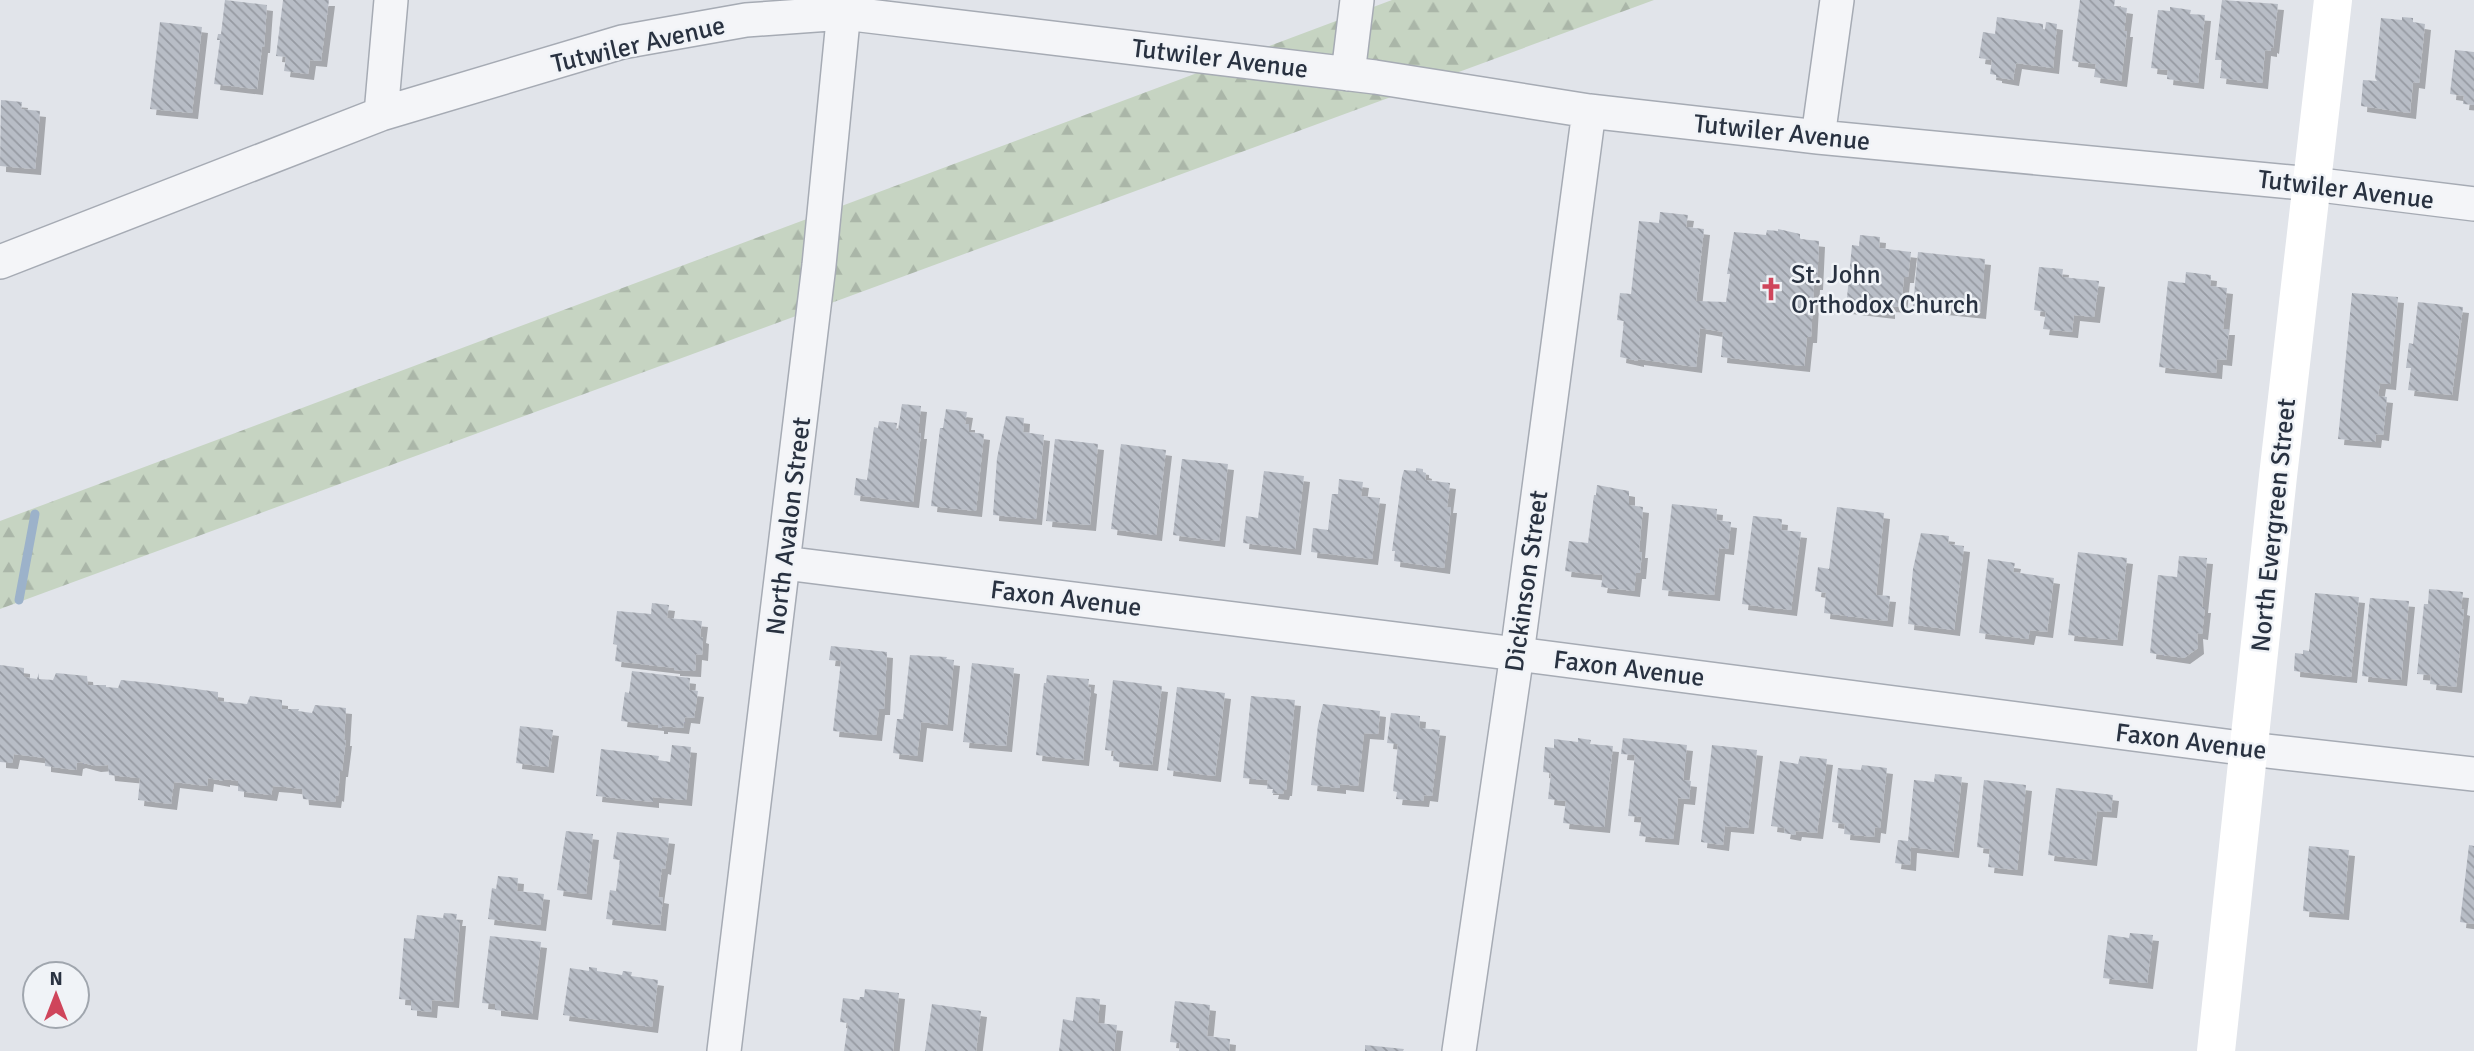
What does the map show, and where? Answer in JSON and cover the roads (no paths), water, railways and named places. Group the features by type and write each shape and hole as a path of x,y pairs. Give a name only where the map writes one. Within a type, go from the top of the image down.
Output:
{"street":[{"path":"380,114 391,0"},
{"path":"1348,74 1357,0"},
{"path":"1818,137 1837,0"},
{"name":"North Evergreen Street","path":"2216,1051 2333,0"},
{"name":"Tutwiler Avenue","path":"0,262 380,114 622,42 746,20 845,7 1348,74 1589,111 1818,137 2312,184 2474,204"},
{"name":"North Avalon Street","path":"724,1051 819,265 845,7"},
{"name":"Dickinson Street","path":"1459,1051 1517,654 1589,111"},
{"name":"Faxon Avenue","path":"784,563 2249,749 2474,774"}],"waterway":[{"path":"19,600 35,514"}],"place":[{"name":"St. John Orthodox Church","path":"1771,289"}]}
